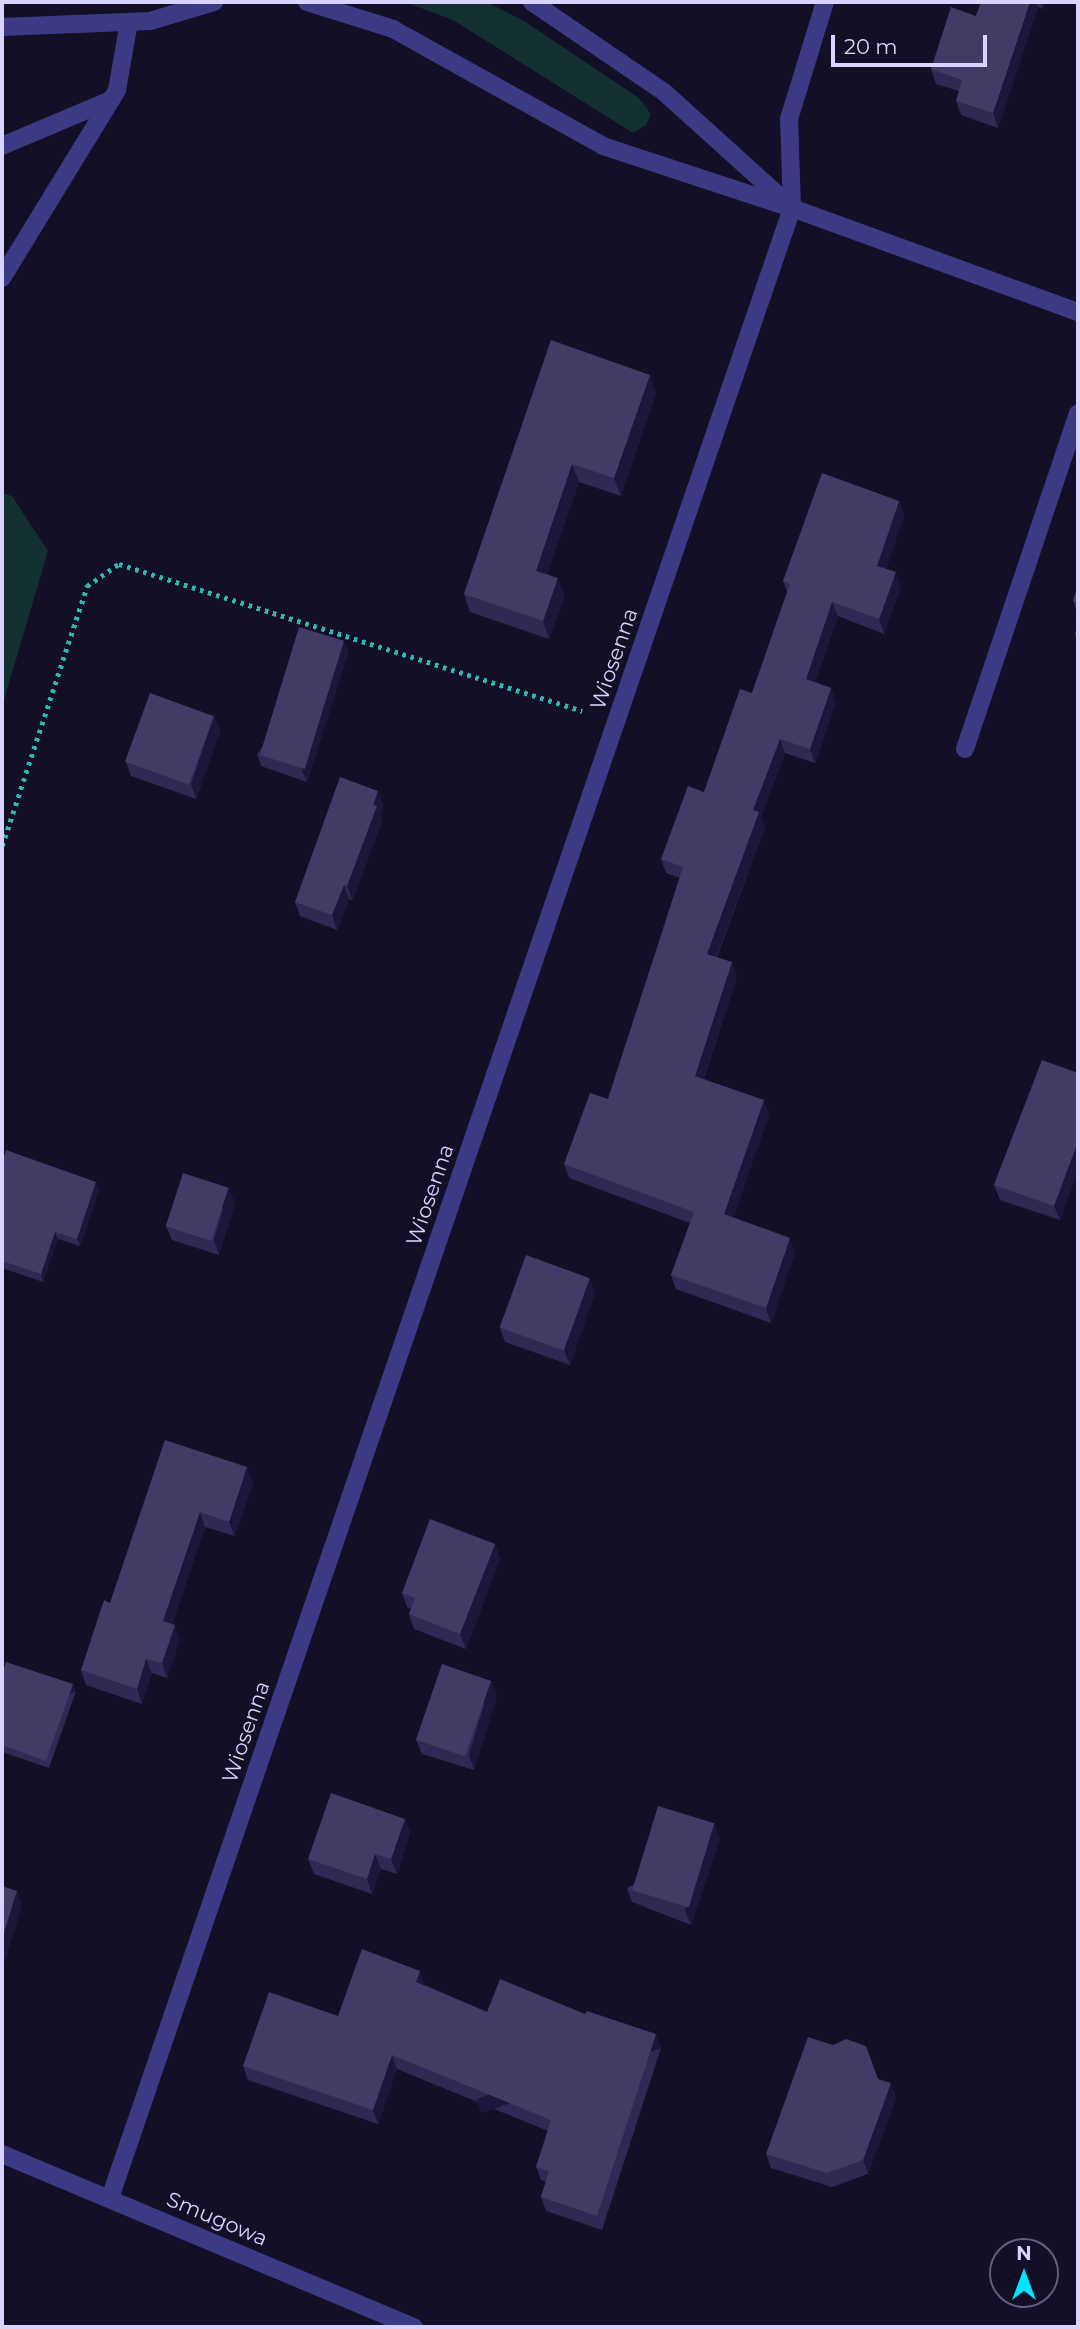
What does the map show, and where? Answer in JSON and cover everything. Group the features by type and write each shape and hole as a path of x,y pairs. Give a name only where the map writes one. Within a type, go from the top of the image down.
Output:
{"street":[{"path":"2,27 150,21 214,2"},
{"path":"307,2 393,29 604,146 792,208 1078,312"},
{"path":"532,2 664,92 792,208"},
{"name":"Wiosenna","path":"110,2198 792,208 789,119 825,2"},
{"path":"2,278 117,90 129,22"},
{"path":"2,146 111,100"},
{"path":"965,749 1078,413"},
{"name":"Smugowa","path":"2,2154 414,2327"}],"path":[{"path":"2,846 87,586 119,564 616,722"}],"green space":[{"path":"405,2 487,2 524,21 639,98 651,114 646,125 633,133 453,20"},
{"path":"2,493 12,496 48,551 2,707"}],"building":[{"path":"981,2 1030,2 993,113 956,101 962,80 931,69 951,7 976,16"},
{"path":"551,340 650,375 614,478 572,464 536,571 558,578 543,621 464,594"},
{"path":"822,473 899,501 877,566 896,572 879,619 832,602 806,679 831,688 810,749 780,739 753,810 759,812 707,954 732,962 695,1076 764,1100 724,1214 790,1238 766,1308 671,1275 694,1212 564,1164 590,1093 608,1099 683,867 661,859 688,786 704,792 740,689 752,693 790,584 783,581"},
{"path":"1078,585 1078,603 1073,601"},
{"path":"299,627 344,641 305,769 260,755"},
{"path":"150,693 214,716 189,785 125,762"},
{"path":"340,777 378,791 373,805 377,806 347,886 344,885 332,915 295,902"},
{"path":"1042,1060 1078,1073 1078,1142 1054,1206 994,1185"},
{"path":"6,1150 96,1182 77,1239 55,1232 41,1274 2,1261 2,1163"},
{"path":"183,1173 229,1188 211,1241 166,1226"},
{"path":"526,1255 590,1278 564,1351 500,1327"},
{"path":"165,1440 247,1467 229,1522 200,1512 163,1621 175,1625 162,1663 146,1659 137,1689 81,1670 104,1600 110,1603"},
{"path":"430,1519 495,1544 460,1634 409,1614 415,1598 402,1593"},
{"path":"6,1662 73,1684 46,1761 2,1745 2,1674"},
{"path":"442,1664 491,1681 465,1757 416,1740"},
{"path":"331,1793 405,1819 391,1859 375,1854 367,1879 308,1859"},
{"path":"658,1806 714,1823 689,1907 632,1890"},
{"path":"2,1886 17,1891 2,1939"},
{"path":"362,1949 420,1971 416,1982 487,2012 500,1979 585,2014 587,2011 656,2034 597,2216 541,2197 549,2171 536,2167 551,2120 392,2055 373,2110 243,2066 269,1992 338,2016"},
{"path":"808,2037 833,2045 846,2039 866,2046 878,2079 891,2083 863,2160 827,2173 766,2154"}]}
